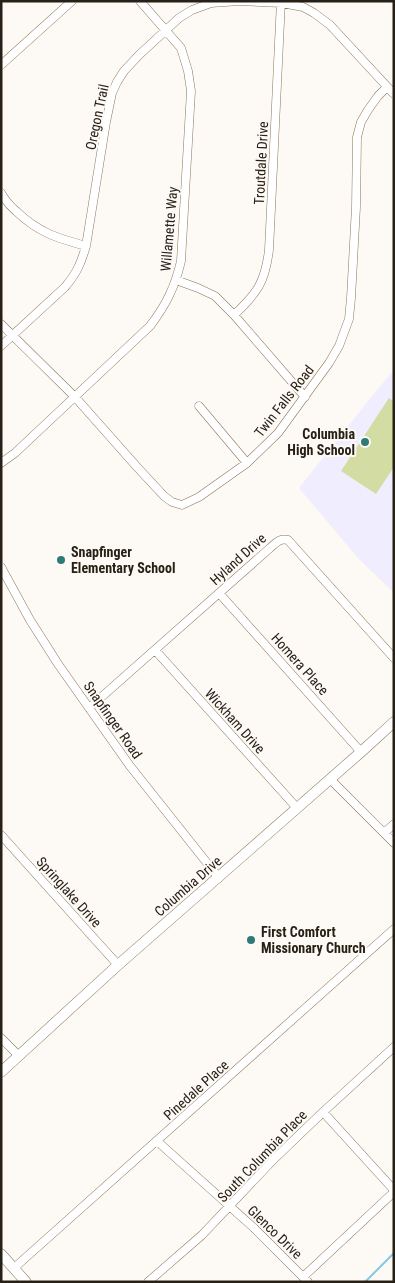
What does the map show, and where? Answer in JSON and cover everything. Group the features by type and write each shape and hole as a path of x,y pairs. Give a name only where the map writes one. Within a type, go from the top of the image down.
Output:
{"main road":[{"name":"Columbia Drive","path":"1,1072 118,965 394,722"},
{"path":"1,1254 26,1282"}],"street":[{"path":"1,65 72,1"},
{"name":"Willamette Way","path":"1,463 15,453 150,326 161,312 176,280 181,261 191,91 188,71 181,48 140,1"},
{"name":"Oregon Trail","path":"1,346 54,298 73,278 81,265 86,246 112,93 124,71 179,18 192,10 211,3 240,1 282,2 303,7 330,25 394,94"},
{"name":"Troutdale Drive","path":"234,315 256,293 262,282 269,250 282,2"},
{"name":"Twin Falls Road","path":"1,324 75,397 164,496 182,506 192,501 247,463 278,433 329,363 339,346 349,319 356,207 357,137 361,122 368,110 387,87"},
{"path":"1,193 27,222 38,229 61,239 86,246"},
{"path":"176,280 215,296 234,315 305,397"},
{"path":"199,406 247,463"},
{"name":"Hyland Drive","path":"89,708 279,540 284,539 288,540 394,658"},
{"name":"Snapfinger Road","path":"1,567 30,620 58,664 130,766 219,878"},
{"name":"Homera Place","path":"219,593 361,752"},
{"name":"Wickham Drive","path":"155,650 297,808"},
{"path":"330,779 394,843"},
{"path":"384,833 394,824"},
{"name":"Springlake Drive","path":"1,835 118,965"},
{"name":"Pinedale Place","path":"14,1268 394,929"},
{"path":"1,1038 18,1056"},
{"name":"South Columbia Place","path":"148,1282 202,1235 273,1160 394,1048"},
{"path":"306,1279 394,1191 323,1112"},
{"name":"Glenco Drive","path":"157,1141 254,1228 306,1279"}],"shaded area":[{"name":"Columbia High School","path":"394,370 394,593 358,558 299,488"}],"green space":[{"path":"389,398 394,402 394,467 376,494 341,471"}],"waterway":[{"path":"365,1282 394,1253"}],"place":[{"name":"Columbia High School","path":"365,442"},
{"name":"Snapfinger Elementary School","path":"61,560"},
{"name":"First Comfort Missionary Church","path":"251,940"}]}
